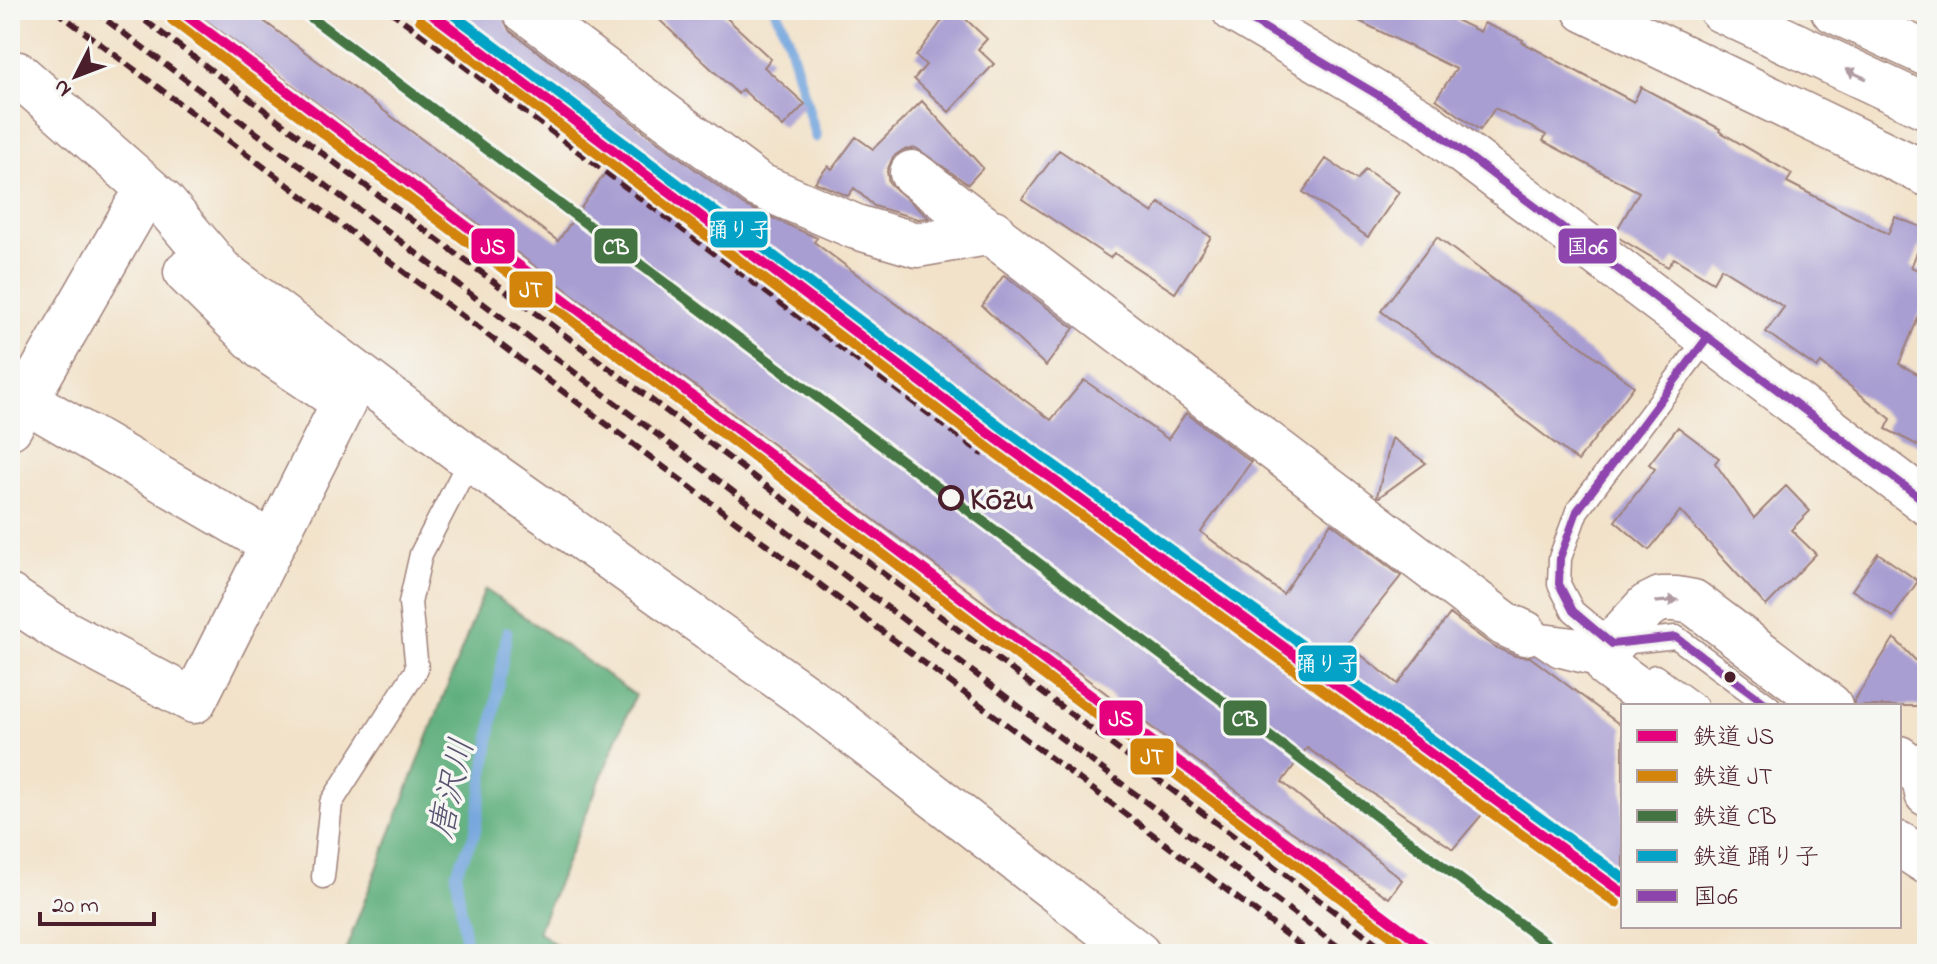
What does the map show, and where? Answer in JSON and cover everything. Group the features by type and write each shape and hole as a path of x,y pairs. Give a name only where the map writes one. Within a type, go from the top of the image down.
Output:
{"main road":[{"path":"524,10 758,185 856,227 917,245 993,232"},
{"path":"1234,10 1422,121 1927,503"},
{"path":"1585,10 1927,174"},
{"path":"1721,10 1927,107"},
{"path":"1833,10 1927,54"},
{"path":"10,74 18,74 163,202 221,271 471,460 809,699 1138,954"},
{"path":"10,102 136,208 198,288 252,338 344,402 194,701 60,630 10,597"},
{"path":"912,173 1505,624 1525,633"},
{"path":"136,208 18,414 271,543"},
{"path":"1659,704 1611,656 1647,606 1661,599 1693,602 1827,704"},
{"path":"1901,845 1927,862"}],"lane":[{"path":"1693,704 1611,656 1573,611 1559,584 1560,558 1577,511 1707,338"},
{"path":"323,877 331,803 417,669 410,603 421,554 471,460"},
{"path":"1525,633 1557,655 1611,656 1676,637 1766,704"}],"green space":[{"path":"485,589 635,695 538,931 567,954 344,954"}],"building":[{"path":"192,10 249,10 558,241 626,143 448,10 500,10 509,30 743,205 817,238 814,242 1051,420 1084,380 1168,439 1186,413 1251,462 1201,532 1283,594 1331,523 1401,576 1347,644 1398,684 1450,614 1494,647 1515,656 1530,657 1621,725 1621,869 1564,828 1558,836 1501,792 1453,849 1307,748 1282,782 1402,880 1389,898 1285,827"},
{"path":"649,10 718,10 771,59 764,67 805,104 783,127 742,89 738,94"},
{"path":"950,10 956,10 987,39 978,49 994,64 949,112 914,79 926,65 916,56"},
{"path":"1337,10 1436,10 1480,32 1484,23 1523,40 1634,102 1641,87 1720,129 1792,174 1787,182 1888,234 1895,217 1927,229 1911,267 1927,274 1927,296 1899,364 1927,379 1927,450 1886,429 1891,419 1821,363 1817,368 1766,332 1784,307 1721,268 1713,282 1674,258 1668,267 1614,235 1639,192 1543,141 1546,135 1495,108 1480,130 1436,99 1456,69"},
{"path":"922,101 983,168 968,184 916,148 903,150 893,157 887,171 889,183 929,218 918,219 874,206 854,188 848,196 815,182 828,166 832,169 856,137 873,149"},
{"path":"1059,150 1153,213 1159,203 1211,237 1175,293 1114,253 1110,258 1022,199"},
{"path":"1326,159 1357,180 1365,169 1399,192 1368,237 1303,192"},
{"path":"1437,237 1634,386 1578,461 1381,311"},
{"path":"1004,275 1074,328 1046,366 982,306"},
{"path":"1678,427 1719,458 1715,463 1754,518 1786,486 1810,511 1791,530 1816,554 1766,606 1680,511 1649,550 1615,521 1655,469 1649,464"},
{"path":"1392,438 1426,463 1379,497 1377,496"},
{"path":"1878,553 1918,581 1893,617 1852,590"},
{"path":"1894,638 1927,672 1927,706 1854,704"}],"waterway":[{"name":"唐沢川","path":"776,10 788,38 816,137"},
{"name":"唐沢川","path":"467,954 456,873 475,833 507,632"}],"railway":[{"path":"55,10 1312,954"},
{"path":"93,10 1348,954"},
{"path":"131,10 1391,954"},
{"path":"389,10 984,455"}],"rail line":[{"name":"JS","path":"179,10 1435,954"},
{"name":"CB","path":"301,10 1560,954"},
{"name":"JS","path":"427,10 997,439 1621,892"},
{"name":"踊り子","path":"447,10 1004,429 1621,877"},
{"name":"JT","path":"172,20 1415,954"},
{"name":"JT","path":"420,20 990,449 1616,903"}],"transit line":[{"name":"国06","path":"1234,10 1422,121 1927,503"},
{"name":"国06","path":"1707,338 1577,511 1560,558 1559,584 1573,611 1612,644 1676,637 1766,704"}],"place":[{"name":"Kōzu","path":"951,498"}]}
